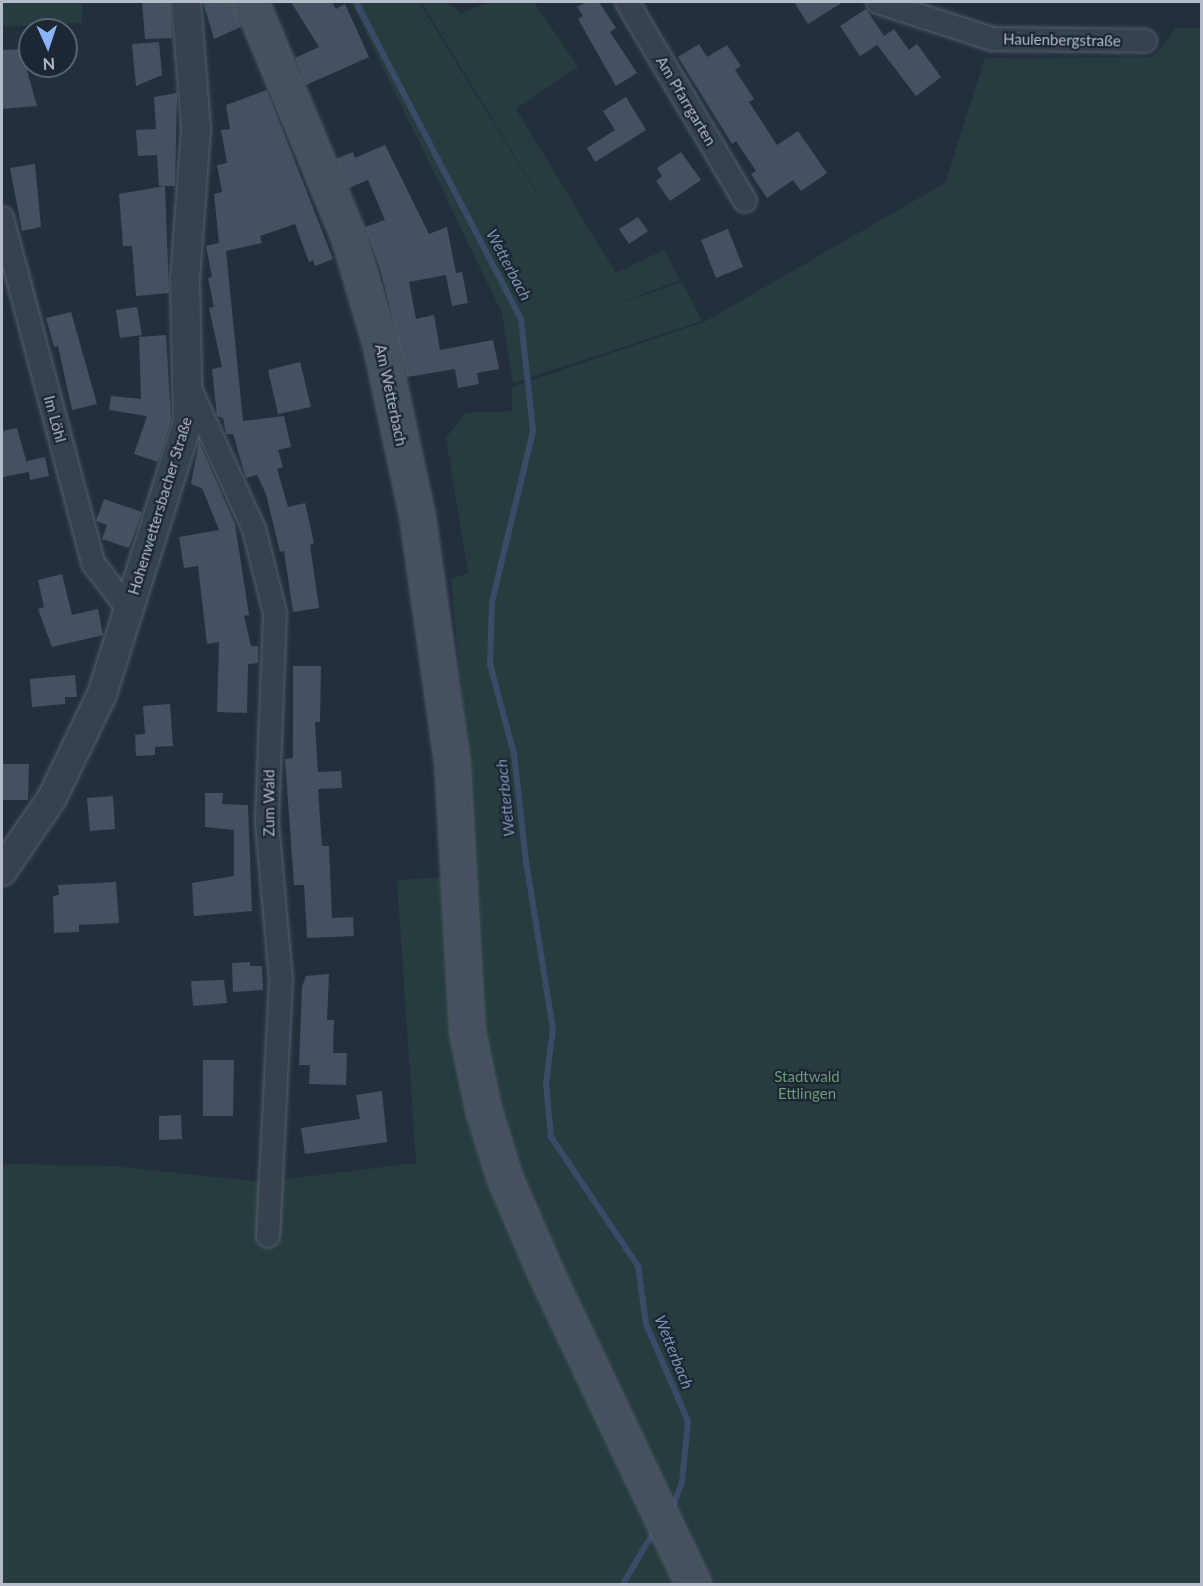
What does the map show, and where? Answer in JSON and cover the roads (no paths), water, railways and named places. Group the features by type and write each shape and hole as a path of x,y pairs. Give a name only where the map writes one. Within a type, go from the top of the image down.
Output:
{"main road":[{"name":"Am Wetterbach","path":"251,2 333,195 380,343 419,526 455,809 466,1022 483,1109 505,1179 547,1276 650,1488 693,1584"}],"street":[{"name":"Hohenwettersbacher Straße","path":"2,871 70,764 102,694 188,422 185,279 196,128 186,2"},
{"name":"Am Pfarrgarten","path":"627,2 745,201"},
{"name":"Haulenbergstraße","path":"878,2 992,39 1145,41"},
{"name":"Im Löhl","path":"2,218 93,563 129,610"},
{"name":"Zum Wald","path":"189,386 254,529 275,613 267,823 280,980 268,1236"}],"waterway":[{"name":"Wetterbach","path":"356,2 521,319 533,431 492,602 490,664 514,754 526,861 553,1029 546,1083 551,1137 638,1266 646,1324 688,1421 682,1482 671,1512"},
{"name":"Wetterbach","path":"623,1584 656,1528"}],"park label":[{"name":"Stadtwald Ettlingen","path":"807,1084"}]}
